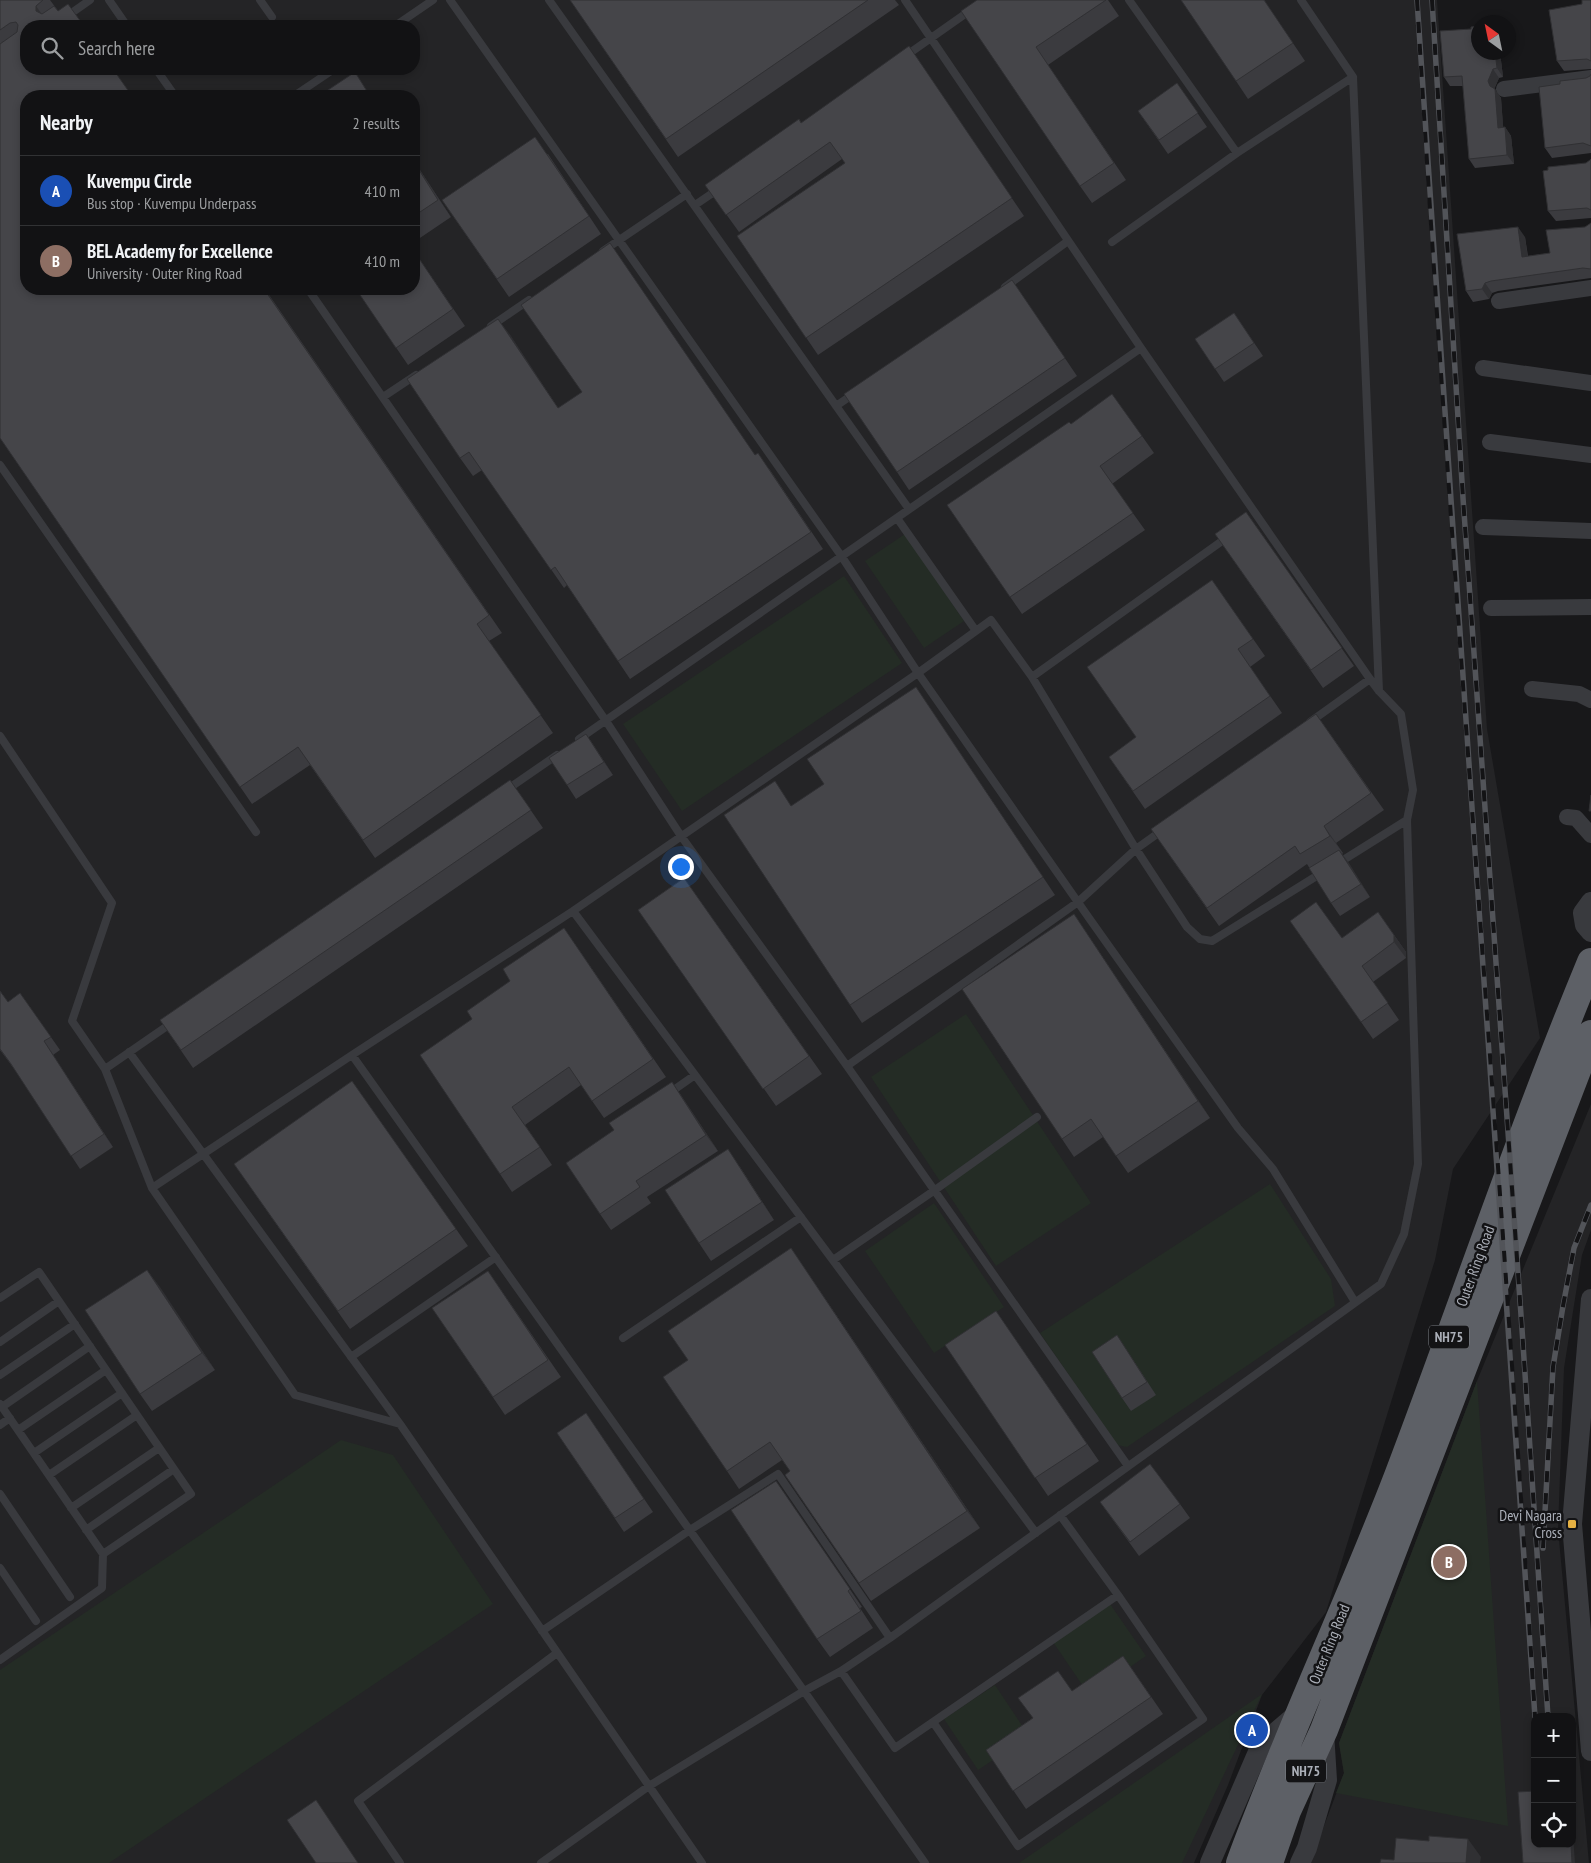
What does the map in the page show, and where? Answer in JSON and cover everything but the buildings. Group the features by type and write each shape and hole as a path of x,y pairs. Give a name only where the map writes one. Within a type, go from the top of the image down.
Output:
{"highway":[{"name":"Outer Ring Road","path":"1302,1710 1397,1478 1560,1035 1591,962"},
{"name":"Outer Ring Road","path":"1324,1730 1591,1034"},
{"name":"NH75","path":"1240,1863 1264,1798 1302,1710"},
{"name":"NH75","path":"1268,1863 1287,1811 1324,1730"}],"street":[{"path":"1504,88 1591,78"},
{"path":"1499,301 1591,288"},
{"path":"1483,368 1591,383"},
{"path":"1490,442 1591,455"},
{"path":"1483,527 1591,532"},
{"path":"1491,608 1591,607"},
{"path":"1532,689 1579,694 1591,700"},
{"path":"1567,817 1576,818 1591,834"},
{"path":"1588,928 1583,913 1591,902"},
{"path":"1591,1299 1589,1358 1572,1524 1587,1647 1591,1751"},
{"path":"1210,1863 1261,1746 1302,1710"},
{"path":"1300,1863 1327,1780 1324,1730"}],"lane":[{"path":"62,20 90,0"},
{"path":"109,0 123,20"},
{"path":"260,0 272,18"},
{"path":"404,20 433,0"},
{"path":"450,0 842,557 918,673 1078,902 1238,1128 1273,1169 1355,1302"},
{"path":"550,0 909,509"},
{"path":"541,1863 649,1786 804,1691 841,1672 1381,1284 1404,1234 1418,1164 1407,820 1413,790 1401,714 1370,679 1141,348 905,0"},
{"path":"898,61 985,0"},
{"path":"1129,0 1238,153"},
{"path":"1301,0 1354,77 1379,691"},
{"path":"160,75 171,90"},
{"path":"303,90 325,75"},
{"path":"1112,242 1238,153 1354,77"},
{"path":"695,206 727,182"},
{"path":"595,257 686,194"},
{"path":"996,292 1068,241"},
{"path":"480,332 538,294"},
{"path":"312,295 606,721 681,836 848,1066 1128,1466"},
{"path":"573,743 1141,348"},
{"path":"383,397 424,370"},
{"path":"836,406 860,389"},
{"path":"0,465 256,832"},
{"path":"1249,522 1257,516"},
{"path":"897,518 976,631"},
{"path":"1032,678 1233,534"},
{"path":"152,1188 573,911 918,673 991,620 1032,678 1136,849 1187,927 1200,939 1212,941 1407,820"},
{"path":"1306,726 1370,679"},
{"path":"0,736 112,903 72,1021 105,1069 152,1188 295,1395 400,1424"},
{"path":"500,794 565,749"},
{"path":"848,1066 1078,902 1136,849 1168,825"},
{"path":"573,911 1036,1533"},
{"path":"105,1069 176,1020"},
{"path":"129,1052 400,1424 702,1863"},
{"path":"352,1055 925,1863"},
{"path":"664,1096 695,1075"},
{"path":"833,1260 1037,1117"},
{"path":"623,1338 801,1217"},
{"path":"351,1357 496,1257"},
{"path":"0,1298 39,1272 191,1494 103,1554"},
{"path":"0,1342 59,1301"},
{"path":"0,1375 75,1324"},
{"path":"0,1660 102,1588 103,1554 1,1405 90,1346"},
{"path":"18,1430 106,1370"},
{"path":"34,1453 122,1392"},
{"path":"49,1475 137,1415"},
{"path":"0,1426 10,1418"},
{"path":"71,1508 159,1448"},
{"path":"86,1530 174,1469"},
{"path":"542,1631 690,1530 778,1474 890,1638"},
{"path":"0,1494 70,1597"},
{"path":"933,1722 1018,1846 1203,1719 1118,1595 1060,1515"},
{"path":"0,1568 36,1621"},
{"path":"841,1672 895,1748 1118,1595"},
{"path":"400,1863 358,1801 557,1653"}],"shaded area":[{"path":"0,0 1437,0 1487,729 1540,1038 1453,1169 1435,1260 1326,1612 1262,1695 1228,1785 1194,1863 0,1863"},
{"path":"905,534 964,621 924,648 865,561"},
{"path":"844,576 902,663 682,811 623,724"},
{"path":"966,1014 1091,1203 996,1266 871,1077"},
{"path":"1591,1104 1591,1230 1582,1255 1564,1368 1558,1529 1575,1713 1531,1713 1531,1848 1576,1848 1576,1723 1589,1863 1310,1863 1344,1773 1339,1743 1477,1381"},
{"path":"1270,1184 1331,1279 1335,1306 1127,1447 1117,1445 1040,1333"},
{"path":"934,1203 1004,1307 934,1353 865,1251"},
{"path":"1477,1381 1508,1826 1336,1793 1344,1773 1339,1743"},
{"path":"341,1440 393,1455 493,1604 109,1863 0,1863 0,1670"},
{"path":"1110,1604 1146,1656 1089,1695 1053,1642"},
{"path":"995,1685 1029,1736 978,1770 944,1719"},
{"path":"1262,1694 1182,1863 1019,1863"}],"railway":[{"path":"1417,0 1430,215 1507,1288 1535,1713"},
{"path":"1432,0 1463,498 1548,1713"},
{"path":"1543,1548 1553,1367 1574,1248 1591,1205"}],"place":[{"name":"Devi Nagara Cross","path":"1572,1524"},
{"name":"BEL Academy for Excellence","path":"1449,1562"},
{"name":"Kuvempu Circle","path":"1252,1730"}]}
